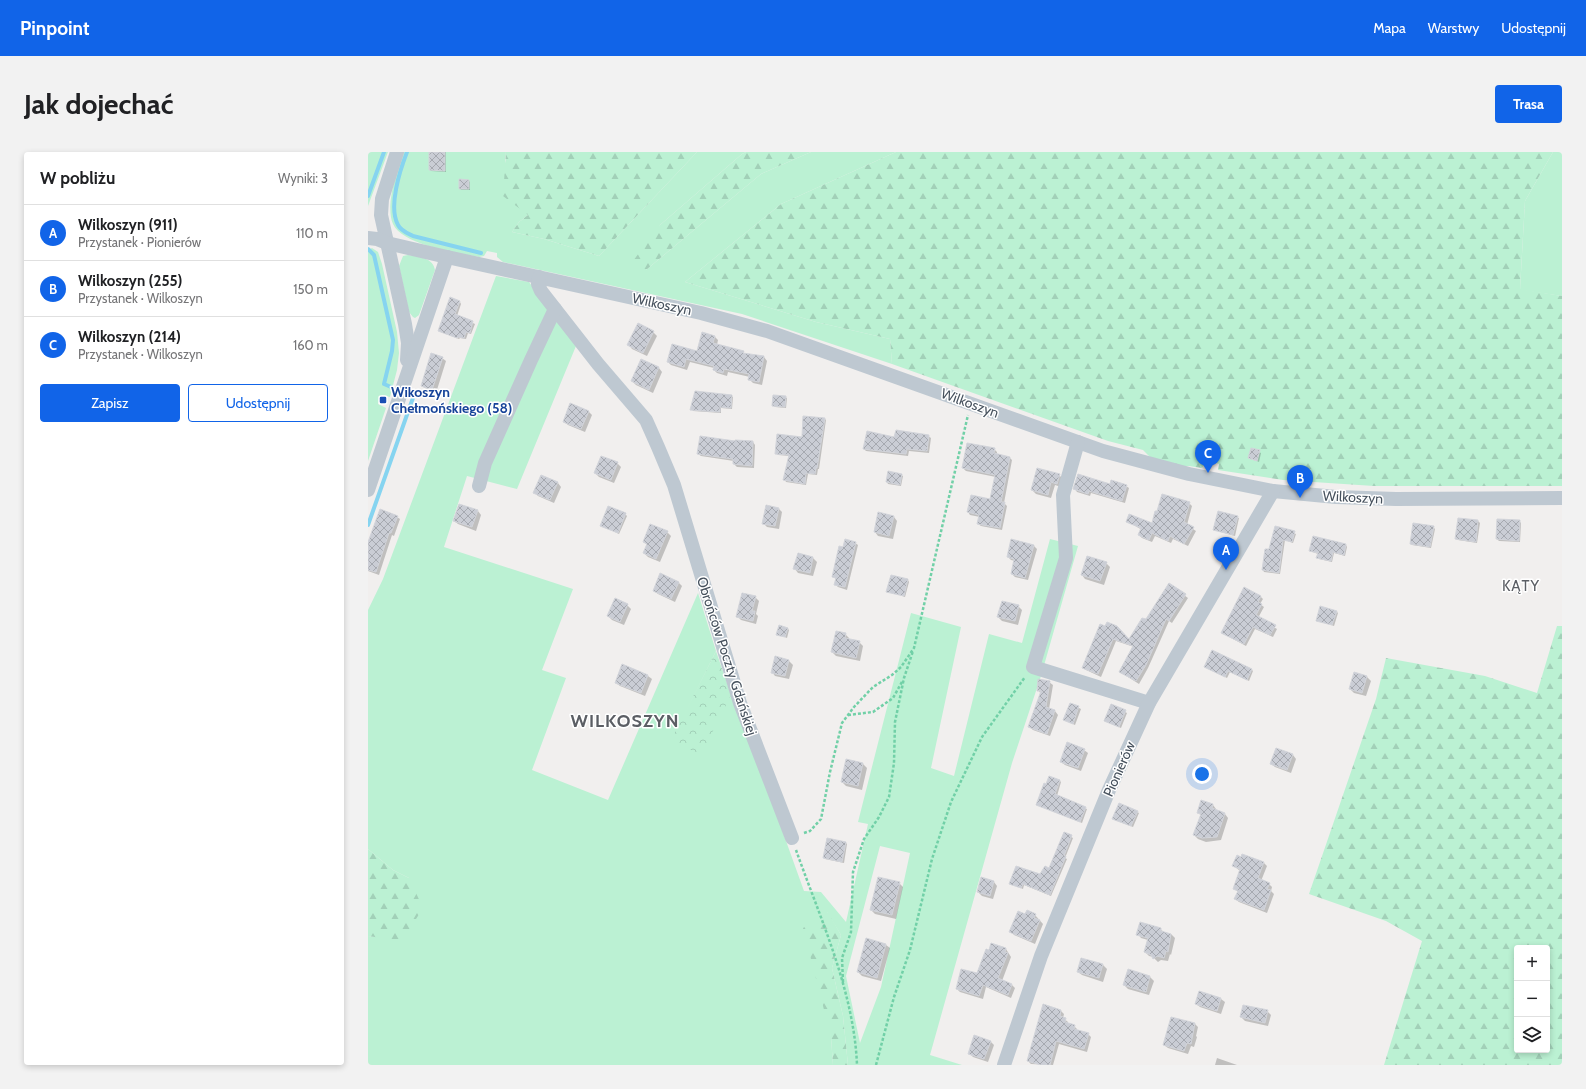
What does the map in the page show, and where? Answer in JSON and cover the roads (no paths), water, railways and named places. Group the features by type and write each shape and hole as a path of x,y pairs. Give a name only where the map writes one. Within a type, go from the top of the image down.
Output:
{"street":[{"path":"397,152 382,199 381,215 408,343 408,359 404,380"},
{"name":"Wilkoszyn","path":"368,238 447,257 702,313 761,329 1078,442 1131,459 1189,474 1274,491 1336,497 1389,499 1562,498"},
{"path":"368,490 404,380 447,257"},
{"name":"Obrońców Poczty Gdańskiej","path":"539,277 538,284 541,292 598,364 646,420 674,485 740,703 792,838"},
{"path":"478,486 485,463 530,360 555,310"},
{"path":"1078,442 1063,495 1066,558 1033,667 1149,703"},
{"name":"Pionierów","path":"1004,1065 1041,956 1109,790 1149,703 1174,658 1274,491"}],"waterway":[{"path":"368,196 384,152"},
{"path":"407,152 396,188 394,209 399,227 404,232 413,236 481,253"},
{"path":"368,249 374,255 393,340 392,351 384,384 391,387"},
{"path":"368,525 414,395 412,393"}],"place":[{"name":"Wikoszyn Chełmońskiego (58)","path":"383,400"},
{"name":"Wilkoszyn (214)","path":"1208,473"},
{"name":"Wilkoszyn (255)","path":"1300,498"},
{"name":"Wilkoszyn (911)","path":"1226,570"}],"district":[{"name":"KĄTY","path":"1521,586"},
{"name":"WILKOSZYN","path":"625,721"}]}
